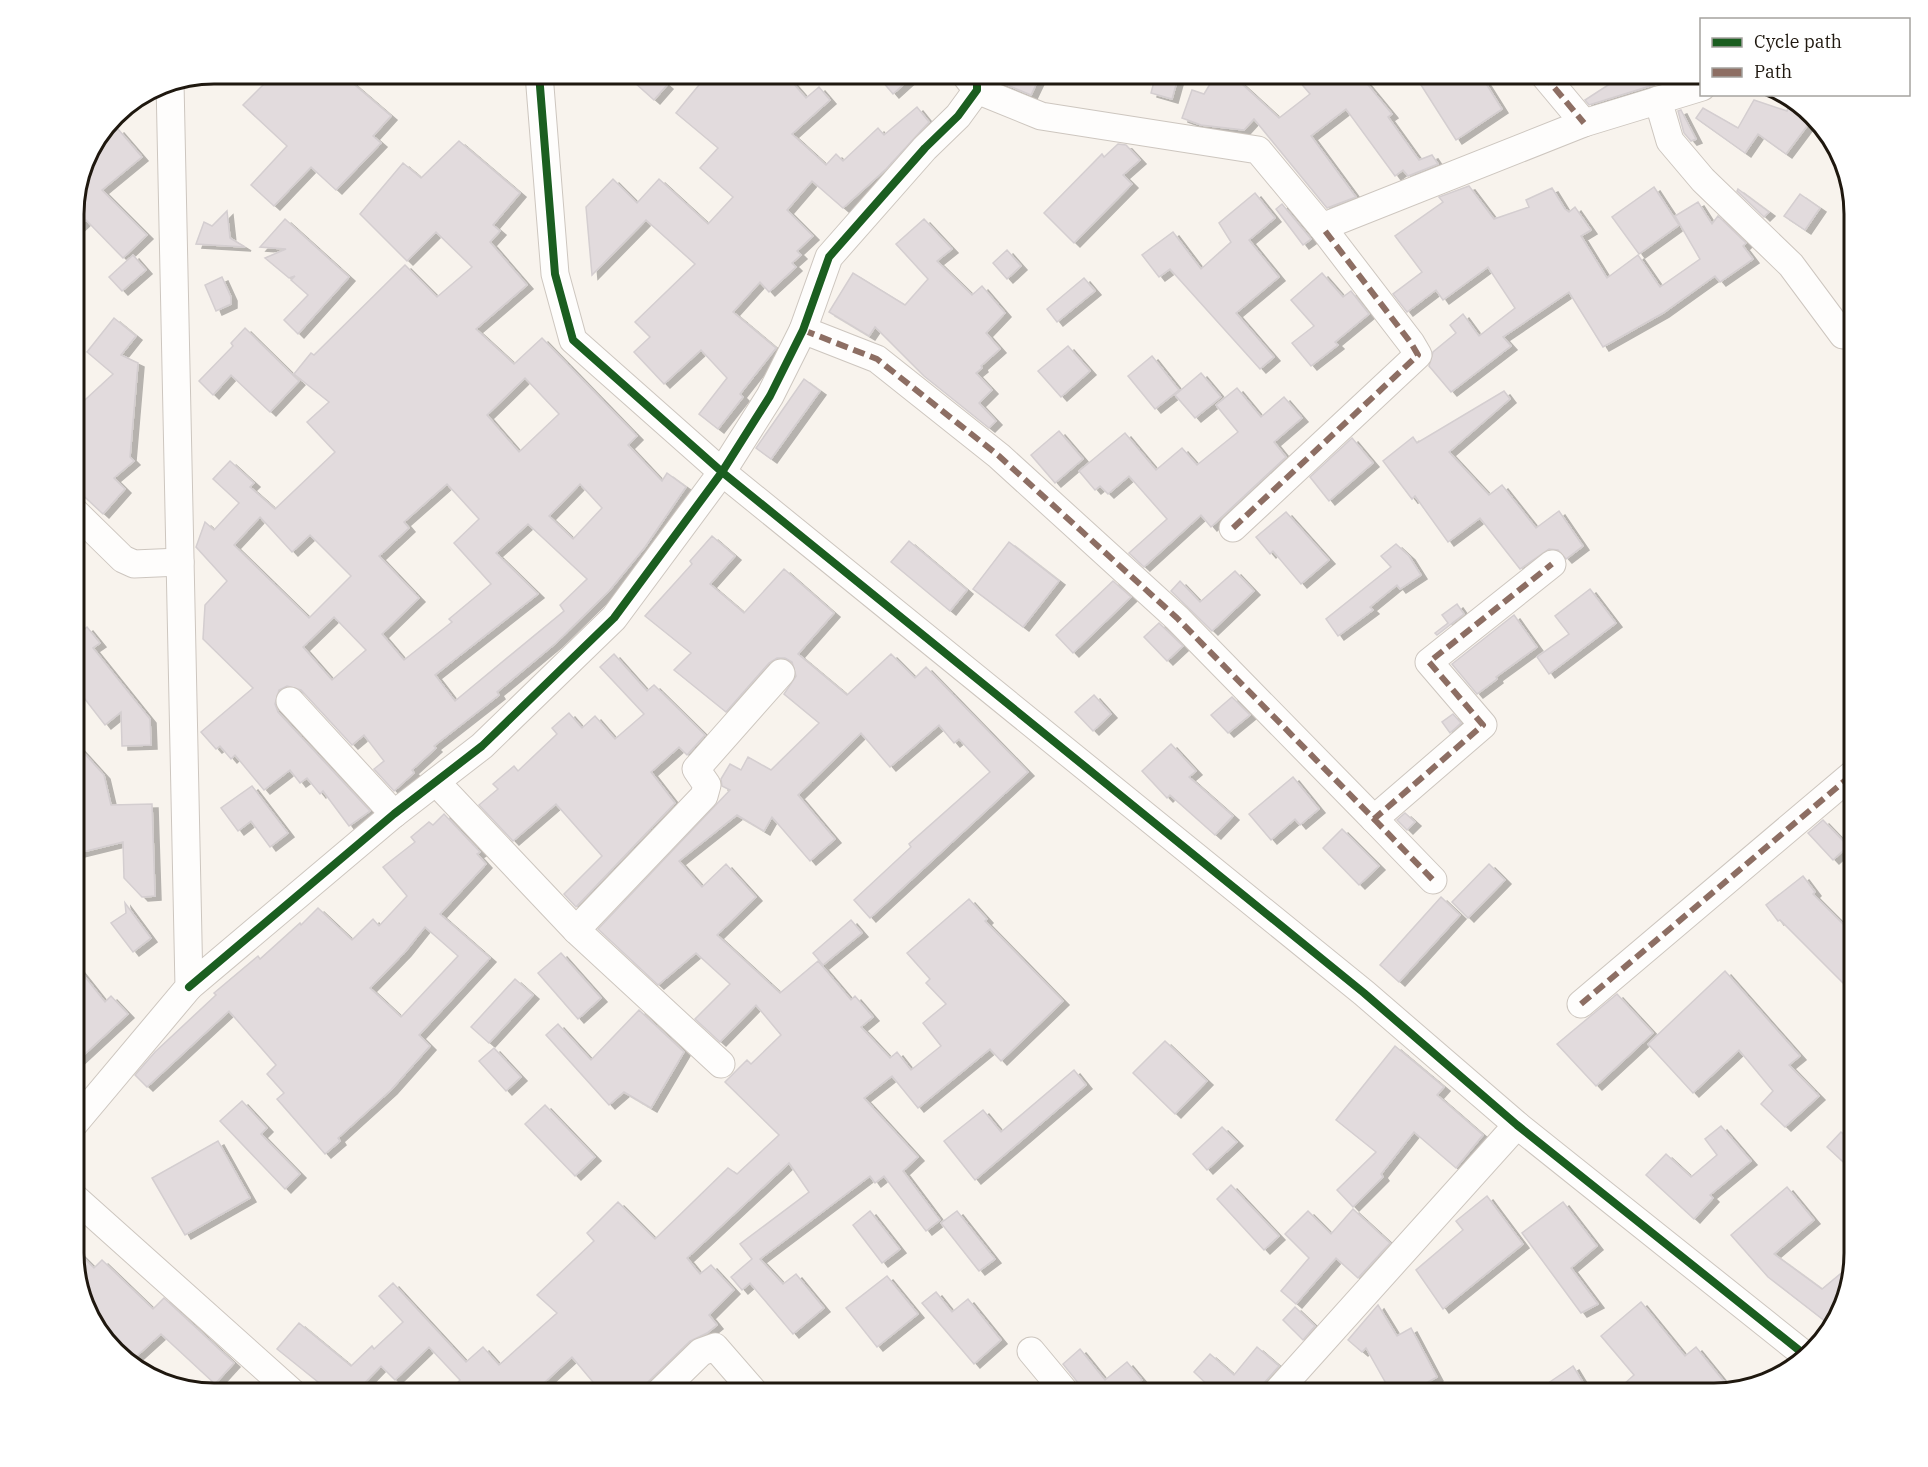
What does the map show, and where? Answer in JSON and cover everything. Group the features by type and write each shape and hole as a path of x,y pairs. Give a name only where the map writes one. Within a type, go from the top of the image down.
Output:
{"street":[{"path":"540,84 555,274 573,340 722,472 1364,993 1517,1125 1800,1351"},
{"path":"84,1112 189,987 394,814 482,746 614,618 722,472 771,396 803,330 829,257 924,148 958,116 970,84"},
{"path":"981,84 1041,116 1258,150 1412,343 1418,355 1233,528"},
{"path":"1551,84 1584,123"},
{"path":"1322,228 1584,123 1700,87"},
{"path":"170,92 189,987"},
{"path":"1658,100 1670,141 1703,180 1791,265 1843,335"},
{"path":"803,330 877,359 999,456 1177,618 1433,880"},
{"path":"84,521 123,559 134,564 180,562"},
{"path":"1374,819 1483,725 1429,662 1552,564"},
{"path":"576,930 704,796 707,785 696,769 781,673"},
{"path":"290,701 394,814"},
{"path":"1581,1004 1844,781"},
{"path":"436,782 576,930 722,1064"},
{"path":"1286,1383 1517,1125"},
{"path":"84,1206 281,1383"},
{"path":"670,1383 701,1352 715,1347 746,1383"},
{"path":"1032,1351 1057,1383"}],"building":[{"path":"264,84 354,84 391,116 373,136 381,143 336,190 311,167 274,206 251,185 287,146 243,105"},
{"path":"636,84 667,85 654,100"},
{"path":"700,84 794,84 806,98 819,87 830,100 792,134 826,165 836,154 843,161 878,128 884,135 917,107 929,122 886,169 843,208 812,181 787,210 813,236 797,251 801,255 792,263 796,267 769,292 760,282 733,312 776,348 740,394 743,397 718,429 699,414 727,378 701,350 664,384 634,352 650,337 635,322 695,264 646,220 592,275 586,207 613,179 637,203 659,179 708,224 733,197 700,168 718,148 676,113"},
{"path":"884,84 904,84 893,94"},
{"path":"1005,84 1036,84 1031,95"},
{"path":"1153,84 1176,84 1172,99 1151,93"},
{"path":"1210,84 1242,84 1279,118 1310,94 1302,84 1367,84 1392,114 1388,117 1419,160 1432,155 1438,164 1408,176 1403,170 1395,176 1346,109 1311,136 1356,197 1327,208 1254,119 1244,130 1201,125 1182,118 1192,90 1204,94"},
{"path":"1486,84 1502,109 1456,140 1421,85"},
{"path":"1610,84 1656,84 1589,105 1585,100"},
{"path":"1754,100 1787,111 1788,107 1808,125 1786,154 1758,134 1745,153 1696,118 1703,108 1738,128"},
{"path":"1681,110 1696,139 1691,141 1684,133 1678,111"},
{"path":"118,129 142,157 102,190 147,235 123,258 86,220 84,222 88,180 101,149"},
{"path":"459,141 520,193 493,225 500,231 490,242 527,285 476,329 514,364 542,338 637,436 628,445 662,481 667,473 686,487 645,547 609,591 556,643 497,692 499,695 434,746 436,748 412,770 414,773 394,791 374,769 384,761 364,735 352,745 301,690 287,686 279,690 275,704 278,712 370,811 349,826 323,791 320,794 307,778 300,783 290,770 264,790 235,755 231,759 220,746 216,749 201,732 253,688 203,639 205,605 227,581 196,547 205,522 214,530 239,503 213,479 230,461 254,483 250,487 275,509 335,452 307,422 329,402 294,374 311,353 314,355 405,265 437,297 472,267 436,232 407,261 360,214 403,163 421,178","holes":["525,378 559,414 519,452 487,415","447,484 479,519 454,543 491,584 449,619 452,622 404,660 382,634 419,598 379,556 409,528 404,522","580,484 602,508 573,539 549,516","260,517 292,552 310,535 351,576 309,618 234,545","528,524 587,579 560,605 564,611 455,701 435,675 538,594 496,553","334,617 366,650 332,680 303,647"]},
{"path":"1118,144 1126,145 1140,160 1123,175 1132,184 1074,243 1044,213 1102,154 1104,157"},
{"path":"1469,186 1494,219 1529,207 1526,200 1552,188 1565,209 1569,212 1575,207 1591,230 1581,236 1607,278 1638,255 1660,287 1700,259 1675,216 1698,202 1712,224 1718,216 1746,243 1743,246 1753,259 1720,282 1715,276 1663,313 1603,347 1569,292 1503,337 1511,346 1451,392 1429,366 1433,352 1456,333 1450,325 1463,314 1479,336 1515,308 1488,267 1443,300 1436,290 1407,312 1393,294 1422,272 1395,236 1443,202 1439,197"},
{"path":"1654,187 1679,225 1639,254 1612,217"},
{"path":"1738,189 1769,212 1764,217 1737,191"},
{"path":"1255,193 1275,218 1249,240 1279,277 1236,313 1274,357 1260,369 1170,269 1159,277 1142,255 1173,232 1201,269 1231,242 1219,223"},
{"path":"1800,194 1820,208 1805,230 1784,216"},
{"path":"1282,204 1311,239 1303,245 1276,209"},
{"path":"227,211 230,238 245,247 196,244 204,222 212,226"},
{"path":"285,219 349,277 298,334 284,320 308,295 291,280 295,276 289,278 265,258 286,249 260,247"},
{"path":"924,219 952,249 937,261 972,295 982,286 1005,313 986,333 1000,349 976,373 992,390 979,403 996,421 989,428 924,376 875,327 869,336 829,312 853,273 905,305 928,279 896,244"},
{"path":"1007,250 1021,266 1007,279 993,263"},
{"path":"133,255 146,270 122,291 109,277"},
{"path":"1322,273 1343,297 1351,291 1369,314 1335,342 1338,345 1311,366 1292,343 1314,326 1291,300"},
{"path":"222,277 231,297 231,304 216,311 205,285"},
{"path":"1084,278 1095,291 1057,322 1047,309"},
{"path":"114,318 136,336 121,355 138,363 130,457 134,461 114,478 125,489 103,514 84,496 84,401 113,374 87,352"},
{"path":"245,328 299,381 270,412 231,375 213,395 199,381 233,346 231,343"},
{"path":"1068,346 1090,371 1061,397 1038,371"},
{"path":"1152,356 1179,390 1155,409 1128,376"},
{"path":"1201,373 1221,397 1195,418 1175,395"},
{"path":"804,379 820,391 771,459 756,448"},
{"path":"1237,388 1261,417 1284,397 1302,418 1274,442 1286,457 1211,527 1201,515 1144,567 1129,553 1167,519 1129,476 1108,494 1100,486 1095,490 1079,471 1125,433 1156,470 1182,448 1197,465 1238,432 1216,405"},
{"path":"1504,391 1510,399 1449,452 1489,495 1502,485 1536,528 1559,511 1583,546 1566,559 1558,550 1549,549 1520,569 1480,518 1448,542 1415,496 1412,499 1383,461 1413,437 1417,443"},
{"path":"1059,431 1083,459 1055,483 1031,455"},
{"path":"1352,438 1373,463 1329,501 1310,477"},
{"path":"1286,512 1329,560 1301,584 1273,551 1270,554 1256,537"},
{"path":"712,536 735,556 710,584 744,613 784,569 834,613 798,654 847,695 891,654 915,678 926,667 1028,772 870,918 854,900 911,847 909,844 990,772 959,739 954,743 939,725 890,767 861,733 798,795 835,839 810,861 772,817 764,831 737,815 679,861 702,887 726,864 756,897 717,935 780,993 818,961 851,1000 855,996 873,1017 861,1027 890,1058 897,1052 911,1070 941,1046 923,1023 946,1004 926,983 930,979 907,953 969,899 987,919 985,921 1063,1001 1001,1061 990,1049 918,1108 892,1076 864,1098 918,1157 903,1171 940,1220 926,1231 884,1176 875,1183 870,1176 760,1259 783,1284 796,1274 824,1308 793,1334 750,1283 742,1290 731,1277 752,1259 740,1244 809,1192 789,1163 687,1258 700,1274 711,1265 734,1290 709,1315 717,1325 690,1341 648,1383 594,1383 572,1357 544,1383 457,1383 460,1380 429,1347 395,1380 381,1366 365,1383 319,1383 277,1349 299,1323 351,1366 372,1346 374,1349 403,1322 379,1296 393,1283 466,1362 483,1347 499,1365 557,1313 537,1295 594,1241 587,1233 618,1202 655,1239 728,1168 737,1174 779,1135 725,1082 747,1060 751,1064 781,1035 756,1005 720,1042 695,1019 730,984 696,953 658,985 598,929 730,790 722,786 721,779 730,764 741,770 748,757 771,770 819,723 784,694 796,676 792,662 785,658 777,658 769,663 726,712 674,670 691,653 645,616 692,564 690,561"},
{"path":"909,541 967,590 950,611 891,562"},
{"path":"1009,542 1059,581 1023,627 973,589"},
{"path":"1396,544 1409,556 1421,575 1400,589 1397,585 1370,607 1373,610 1338,636 1326,619 1391,567 1381,556"},
{"path":"1235,571 1254,591 1212,631 1171,591 1180,581 1200,602"},
{"path":"1113,581 1131,597 1073,653 1056,635"},
{"path":"1590,589 1616,623 1549,674 1537,657 1569,634 1555,616"},
{"path":"1457,604 1464,614 1437,635 1435,633 1448,623 1442,615"},
{"path":"1514,615 1537,647 1477,694 1452,664"},
{"path":"1159,623 1183,646 1167,661 1144,637"},
{"path":"87,627 100,643 93,648 150,719 151,745 122,746 121,712 105,725 84,698 84,630"},
{"path":"614,654 647,691 654,685 705,735 687,755 679,747 651,772 675,803 576,907 564,894 602,856 556,804 513,841 479,805 498,789 493,784 514,766 518,771 557,734 552,728 569,713 582,728 595,716 615,739 644,714 600,667"},
{"path":"1094,695 1111,714 1093,731 1075,712"},
{"path":"1232,697 1250,715 1228,733 1211,715"},
{"path":"1453,714 1461,723 1450,733 1442,722"},
{"path":"1171,744 1196,771 1189,777 1233,816 1215,835 1170,795 1167,798 1142,771"},
{"path":"84,753 104,775 111,805 152,804 155,896 142,897 124,878 123,842 84,852"},
{"path":"1293,777 1319,809 1300,825 1295,819 1271,840 1249,814"},
{"path":"252,786 288,833 270,847 251,821 238,831 221,808"},
{"path":"1405,813 1415,822 1407,830 1397,820"},
{"path":"444,814 480,852 477,854 486,864 440,914 490,958 419,1035 430,1046 391,1090 338,1138 340,1141 325,1154 277,1099 284,1093 267,1074 276,1065 229,1011 147,1087 135,1075 155,1052 216,995 214,993 258,956 260,959 318,908 352,940 373,919 379,926 407,896 383,867 415,842 411,837 429,822 433,825","holes":["425,927 458,956 401,1017 370,988 405,952"]},
{"path":"1823,820 1844,842 1844,850 1833,860 1808,833"},
{"path":"1342,829 1379,866 1359,885 1323,848"},
{"path":"1489,864 1505,880 1468,918 1452,902"},
{"path":"1803,876 1815,892 1813,894 1844,925 1844,984 1780,920 1778,921 1766,905"},
{"path":"1441,897 1460,915 1399,982 1380,965"},
{"path":"125,903 151,938 133,952 111,923 126,913"},
{"path":"851,920 862,933 823,965 813,953"},
{"path":"561,953 601,998 578,1019 538,973"},
{"path":"1725,971 1800,1056 1789,1065 1819,1096 1785,1127 1761,1104 1773,1091 1739,1050 1693,1093 1648,1044"},
{"path":"84,976 105,1002 111,996 128,1014 84,1055"},
{"path":"515,979 533,995 489,1043 471,1027"},
{"path":"1617,994 1653,1033 1596,1086 1557,1044"},
{"path":"639,1010 684,1052 651,1108 624,1092 609,1105 546,1035 558,1024 591,1060"},
{"path":"1165,1041 1207,1081 1175,1114 1133,1073"},
{"path":"1395,1046 1444,1087 1437,1095 1483,1135 1456,1168 1414,1132 1381,1174 1383,1177 1353,1207 1337,1190 1376,1152 1336,1120"},
{"path":"494,1048 521,1077 506,1091 479,1061"},
{"path":"1074,1070 1086,1085 975,1180 944,1141 983,1110 1001,1132"},
{"path":"242,1101 267,1128 261,1134 300,1174 285,1189 220,1121"},
{"path":"545,1105 595,1157 575,1176 525,1124"},
{"path":"1721,1126 1751,1161 1710,1195 1713,1198 1694,1219 1646,1175 1666,1154 1691,1177 1717,1155 1705,1139"},
{"path":"1222,1127 1237,1142 1207,1170 1193,1154"},
{"path":"1841,1132 1844,1135 1844,1163 1827,1147"},
{"path":"218,1141 250,1198 185,1235 152,1178"},
{"path":"1231,1185 1279,1236 1264,1250 1217,1199"},
{"path":"1787,1187 1814,1220 1774,1254 1822,1289 1843,1272 1840,1287 1825,1321 1768,1277 1731,1235"},
{"path":"1487,1196 1523,1244 1443,1309 1416,1270 1463,1230 1456,1221"},
{"path":"1563,1202 1597,1246 1571,1268 1598,1304 1581,1313 1522,1233"},
{"path":"1353,1209 1390,1243 1358,1278 1336,1258 1296,1304 1281,1291 1309,1258 1285,1234 1308,1211 1331,1234"},
{"path":"870,1211 900,1249 882,1263 853,1225"},
{"path":"957,1211 995,1259 979,1271 941,1223"},
{"path":"84,1258 94,1268 102,1260 153,1309 164,1298 234,1363 214,1383 161,1334 136,1357 128,1351 116,1339 97,1311 88,1287"},
{"path":"887,1276 918,1314 877,1347 846,1308"},
{"path":"936,1292 952,1312 968,1299 1001,1340 974,1364 922,1303"},
{"path":"1641,1302 1685,1356 1696,1347 1725,1382 1625,1383 1634,1375 1601,1336"},
{"path":"1378,1305 1397,1336 1411,1328 1437,1377 1426,1383 1386,1383 1366,1348 1362,1352 1348,1340"},
{"path":"1295,1307 1315,1326 1303,1340 1283,1320"},
{"path":"1257,1347 1279,1366 1264,1383 1206,1383 1194,1372 1210,1354 1234,1375"},
{"path":"1080,1349 1105,1380 1127,1362 1142,1380 1139,1383 1078,1383 1063,1364"},
{"path":"1573,1366 1583,1383 1548,1383"}],"marked path":[{"path":"1551,84 1584,123"},
{"path":"1233,528 1418,355 1322,227"},
{"path":"803,330 877,359 999,456 1177,618 1374,819 1483,725 1429,662 1552,564"},
{"path":"1581,1004 1844,781"},
{"path":"1374,819 1433,880"}],"cycle path":[{"path":"189,987 394,814 482,746 614,618 722,472 573,340 555,274 540,84"},
{"path":"977,84 977,90 958,116 925,148 829,257 803,330 770,396 722,472 1364,993 1517,1125 1800,1351"}]}
